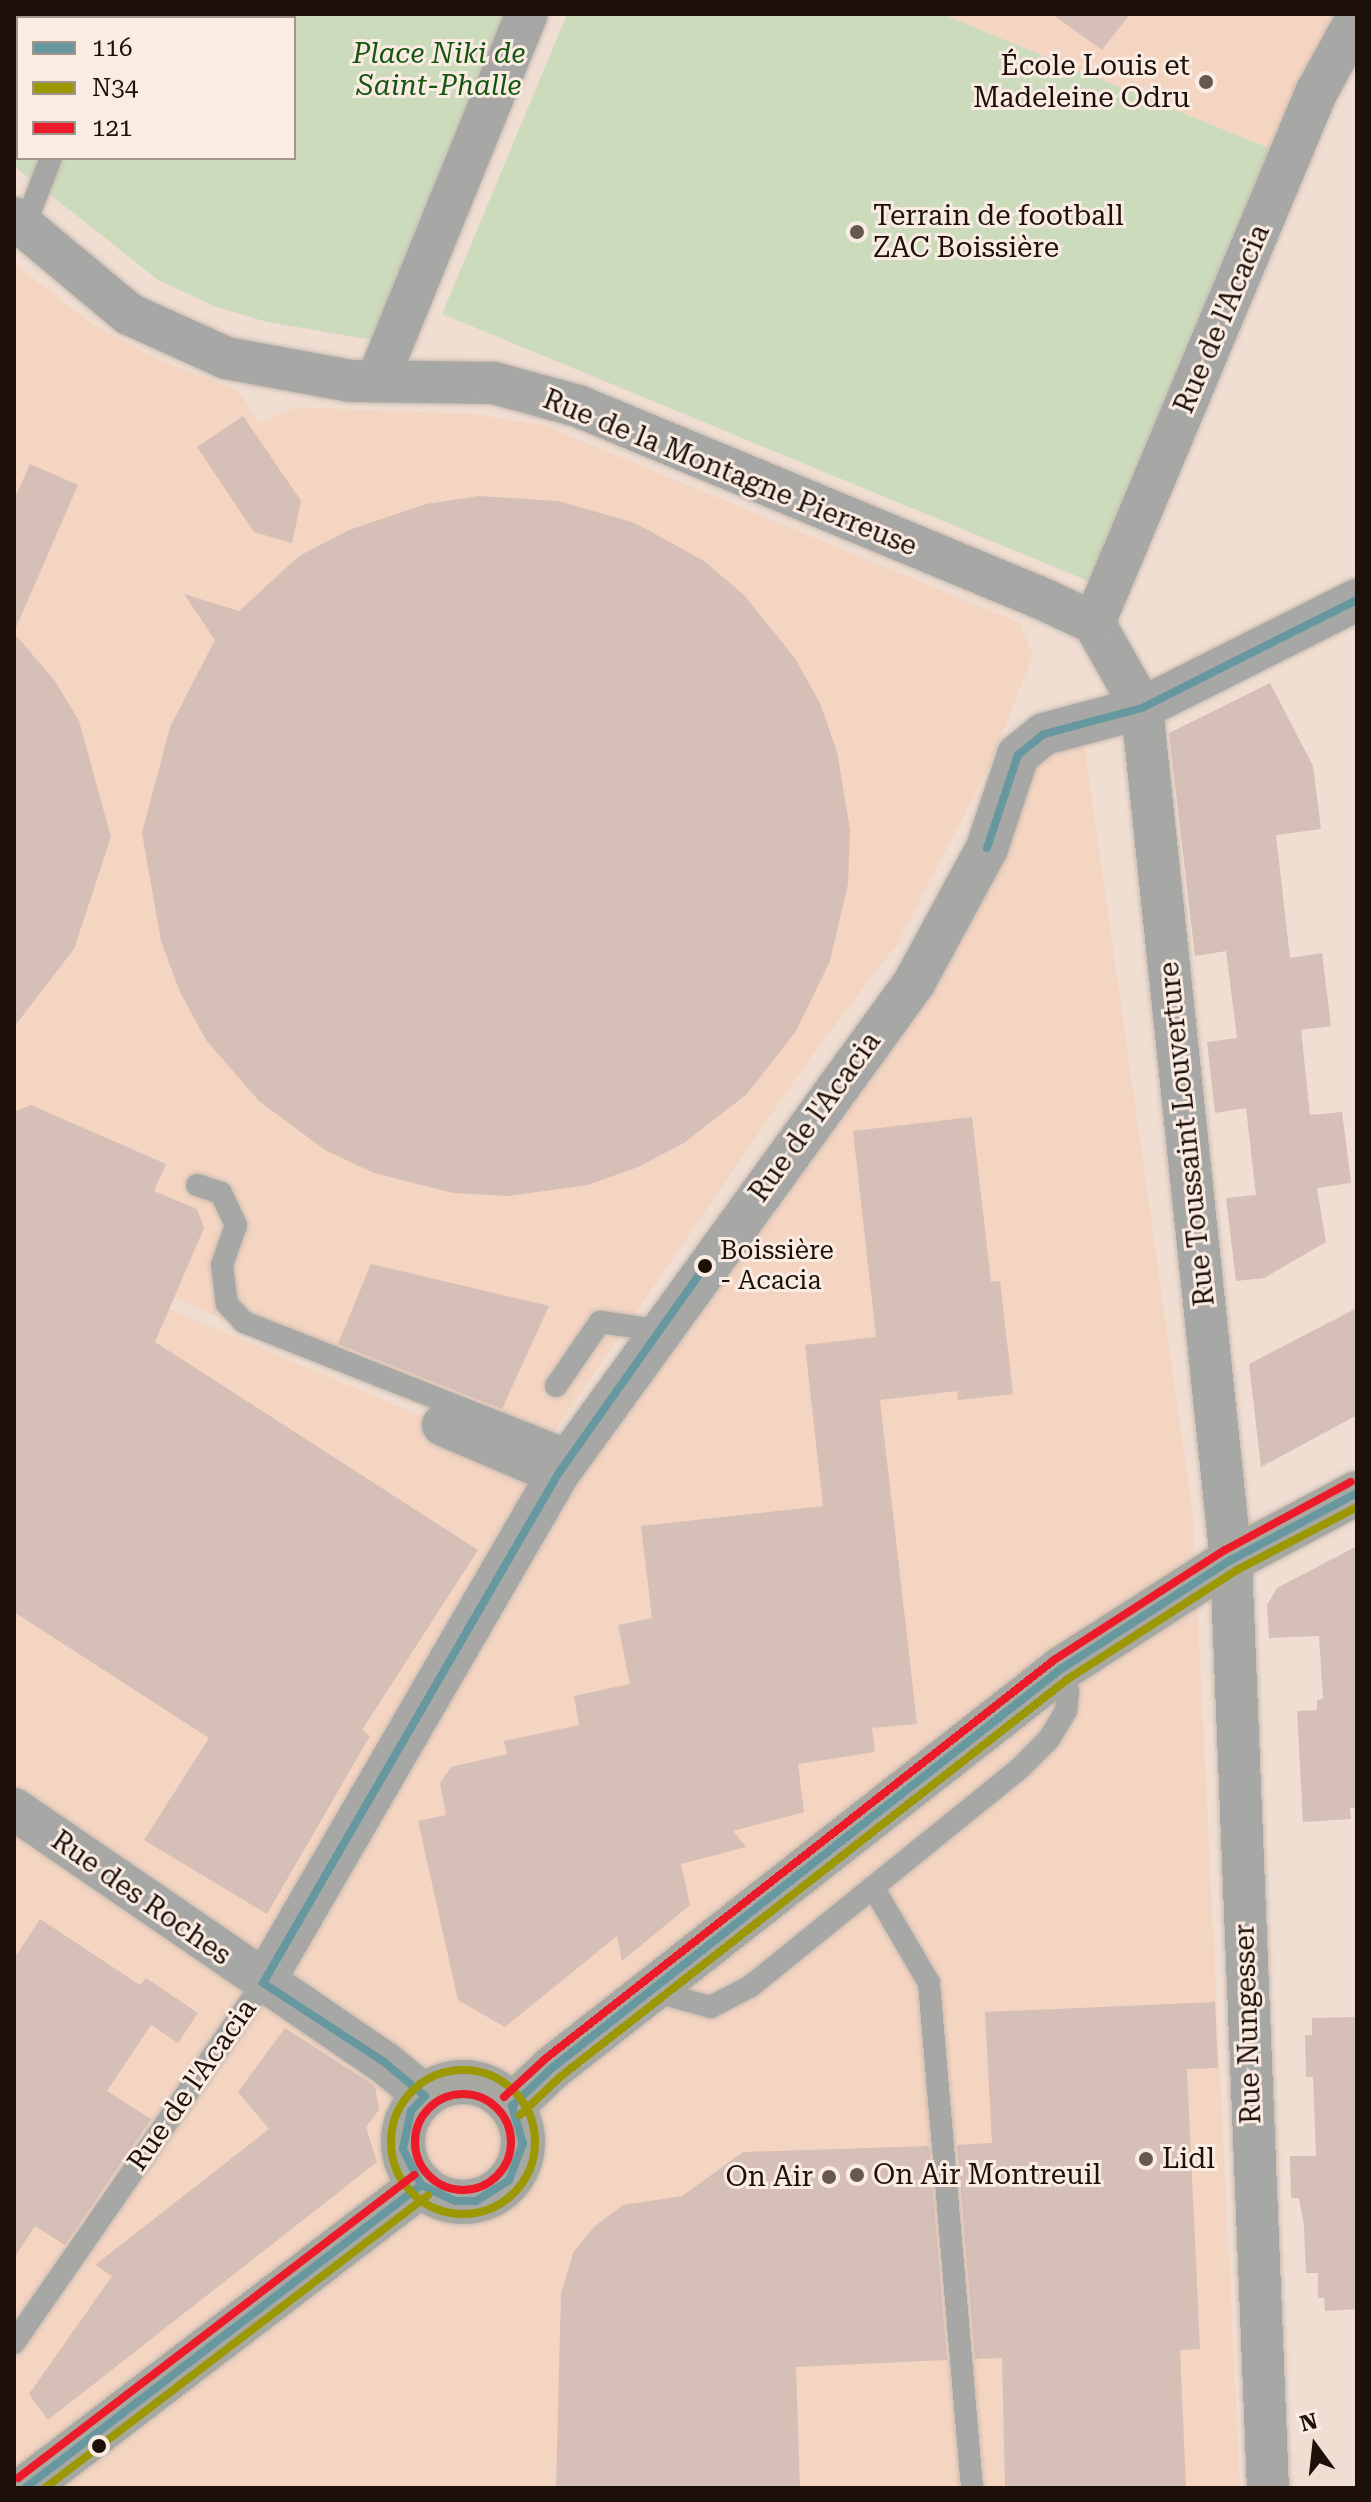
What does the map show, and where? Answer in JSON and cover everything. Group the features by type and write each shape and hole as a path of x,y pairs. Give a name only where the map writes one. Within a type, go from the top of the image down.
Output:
{"main road":[{"path":"512,2106 552,2068 1061,1669 1231,1560 1357,1493"},
{"path":"461,2082 498,2093 512,2106 523,2144 509,2180 476,2201 437,2196 421,2185 403,2149 411,2111 425,2096 461,2082"},
{"path":"25,2488 421,2185"}],"street":[{"path":"377,381 527,14"},
{"name":"Rue de l'Acacia","path":"1094,623 1316,93 1357,18"},
{"name":"Rue de la Montagne Pierreuse","path":"19,222 129,314 226,358 377,381 494,383 578,406 1094,623"},
{"name":"Rue de l'Acacia","path":"263,1983 565,1463 658,1330 914,983 987,848 1018,755 1044,734 1142,708 1357,600"},
{"path":"1094,623 1142,708"},
{"name":"Rue Toussaint Louverture","path":"1142,708 1231,1560"},
{"path":"443,1425 565,1463"},
{"name":"Rue Nungesser","path":"1231,1560 1268,2488"},
{"name":"Rue des Roches","path":"14,1809 263,1983 384,2062 425,2096"}],"lane":[{"path":"19,222 50,160"},
{"path":"197,1185 221,1193 236,1225 222,1265 227,1304 244,1322 565,1463"},
{"path":"556,1386 600,1322 658,1330"},
{"path":"652,1991 711,2007 728,2002 1018,1770 1063,1721 1068,1691 1061,1669"},
{"path":"873,1887 929,1983 972,2488"},
{"name":"Rue de l'Acacia","path":"14,2343 263,1983"}],"shaded area":[{"name":"École Louis et Madeleine Odru","path":"942,14 1334,14 1273,150"},
{"path":"14,264 94,325 159,360 239,391 259,423 296,408 313,408 473,414 543,425 1019,623 1033,655 990,765 897,944 812,1055 539,1454 14,1230"},
{"path":"1081,722 1193,1516 1240,2488 14,2488 14,1243 558,1474 914,983 1018,755"}],"green space":[{"name":"Place Niki de Saint-Phalle","path":"14,14 514,14 379,341 267,322 216,307 158,280 14,166"},
{"name":"Terrain de football ZAC Boissière","path":"567,14 942,14 1273,150 1093,583 442,314"}],"building":[{"path":"1052,14 1130,14 1102,50"},
{"path":"243,416 301,501 292,543 254,532 197,447"},
{"path":"30,464 78,485 14,632 14,500"},
{"path":"479,496 558,501 635,523 704,561 744,595 794,657 820,703 837,752 850,830 848,884 830,961 796,1031 747,1094 684,1143 638,1167 588,1185 508,1196 453,1193 374,1173 325,1150 259,1101 206,1040 180,992 161,941 142,833 170,727 215,640 184,594 239,611 299,556 349,530 426,504"},
{"path":"14,633 55,681 79,721 111,837 74,949 14,1027"},
{"path":"1270,683 1313,766 1321,829 1276,835 1290,958 1322,953 1331,1026 1301,1030 1310,1115 1342,1112 1351,1183 1317,1188 1326,1242 1264,1278 1236,1281 1226,1198 1256,1195 1246,1108 1215,1113 1207,1042 1237,1038 1226,951 1195,956 1169,733"},
{"path":"31,1105 166,1164 154,1191 197,1209 204,1228 155,1342 478,1550 362,1730 370,1736 267,1914 144,1840 209,1738 14,1612 14,1112"},
{"path":"972,1117 991,1282 1000,1281 1013,1394 958,1400 957,1391 880,1400 917,1724 872,1728 875,1752 798,1764 804,1812 733,1831 746,1847 681,1864 690,1905 622,1961 617,1936 505,2027 458,2000 418,1821 446,1815 440,1783 451,1767 507,1754 504,1741 579,1725 574,1696 630,1684 618,1625 652,1618 641,1526 823,1506 805,1345 876,1337 853,1131"},
{"path":"371,1264 549,1306 502,1409 338,1344"},
{"path":"1357,1308 1357,1415 1261,1467 1249,1364"},
{"path":"1357,1546 1357,1808 1350,1808 1351,1819 1303,1822 1297,1711 1317,1710 1317,1700 1323,1699 1319,1636 1269,1638 1267,1605 1277,1588"},
{"path":"40,1919 140,1985 146,1978 198,2013 178,2043 151,2025 107,2091 151,2119 65,2245 35,2226 14,2258 14,1959"},
{"path":"1215,2002 1218,2068 1187,2069 1200,2349 1180,2350 1186,2488 1005,2488 1002,2358 975,2359 957,2145 992,2143 985,2012"},
{"path":"1357,2017 1357,2309 1325,2311 1324,2298 1318,2298 1318,2273 1306,2273 1299,2198 1291,2198 1290,2156 1316,2156 1313,2077 1306,2077 1305,2035 1312,2035 1312,2018"},
{"path":"285,2028 375,2086 379,2110 366,2127 377,2162 48,2420 29,2394 112,2276 95,2265 269,2129 238,2092"},
{"path":"929,2146 947,2360 796,2367 800,2488 556,2488 561,2293 574,2251 595,2226 623,2205 682,2196 743,2152"}],"transit line":[{"name":"116","path":"987,848 1018,755 1044,734 1142,708 1357,600"},
{"name":"116","path":"263,1983 558,1474 708,1262"},
{"name":"121","path":"504,2097 545,2059 1054,1660 1225,1550 1351,1482"},
{"name":"116","path":"512,2106 552,2068 1061,1669 1231,1560 1357,1493"},
{"name":"N34","path":"520,2115 560,2077 1068,1679 1237,1570 1357,1507"},
{"name":"116","path":"263,1983 384,2062 425,2096"},
{"name":"N34","path":"463,2070 490,2076 514,2091 529,2115 535,2142 529,2169 514,2193 490,2208 463,2214 436,2208 412,2193 397,2169 391,2142 397,2115 412,2091 436,2076 463,2070"},
{"name":"121","path":"463,2094 481,2098 497,2108 507,2124 511,2142 507,2160 497,2176 481,2186 463,2190 445,2186 429,2176 419,2160 415,2142 419,2124 429,2108 445,2098 463,2094"},
{"name":"116","path":"425,2096 411,2111 403,2149 421,2185 456,2201 476,2201 509,2180 523,2144 512,2106"},
{"name":"121","path":"18,2478 414,2175"},
{"name":"116","path":"25,2488 421,2185"},
{"name":"N34","path":"45,2488 428,2195"}],"place":[{"name":"École Louis et Madeleine Odru","path":"1206,82"},
{"name":"Terrain de football ZAC Boissière","path":"857,232"},
{"name":"Boissière - Acacia","path":"705,1266"},
{"name":"Lidl","path":"1146,2159"},
{"name":"On Air Montreuil","path":"857,2175"},
{"name":"On Air","path":"829,2177"}]}
